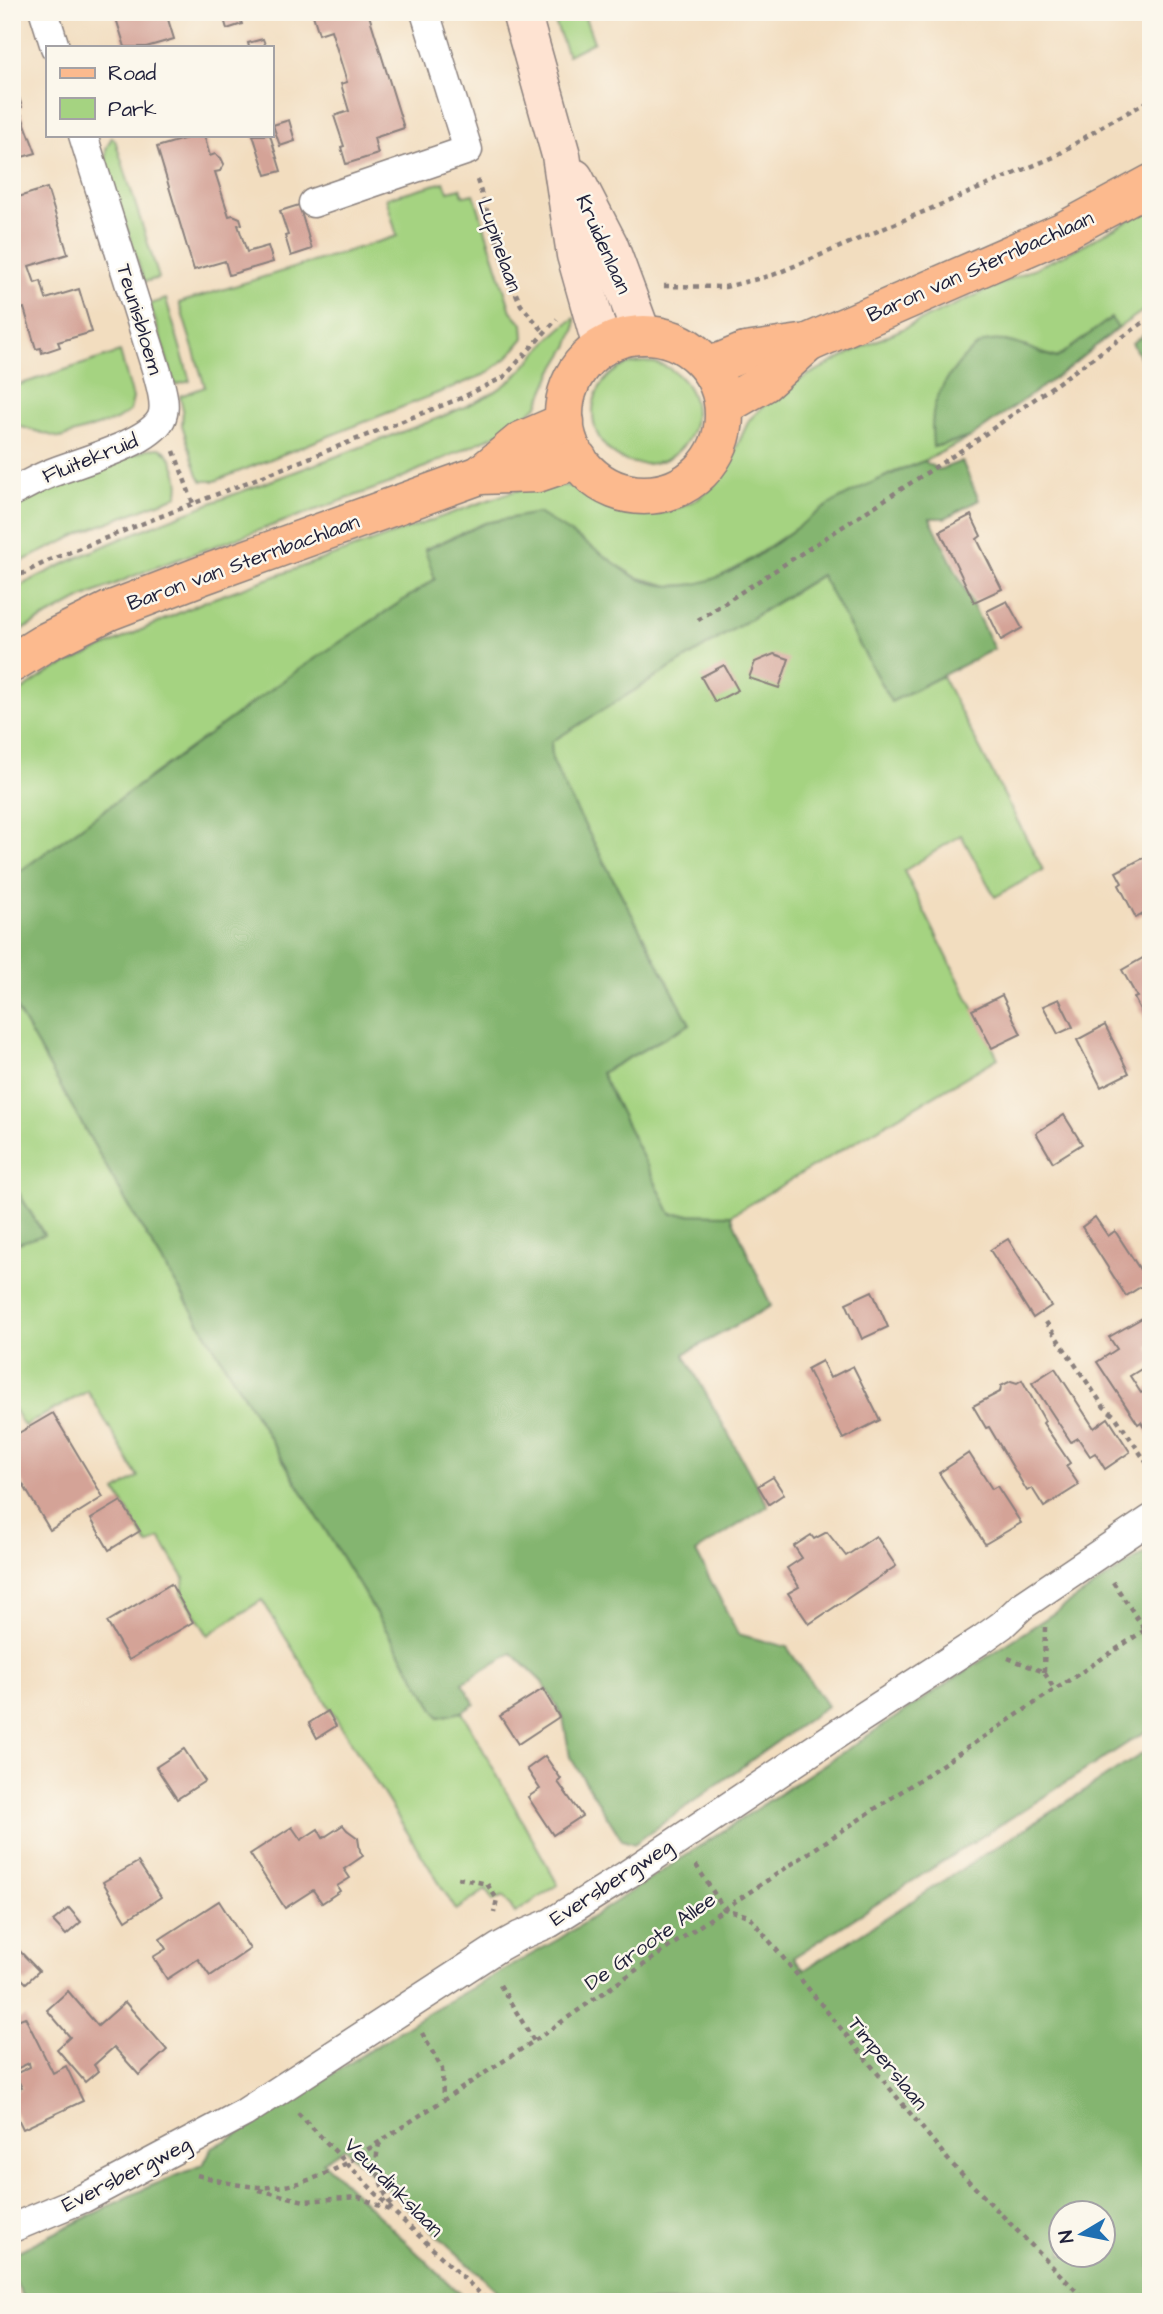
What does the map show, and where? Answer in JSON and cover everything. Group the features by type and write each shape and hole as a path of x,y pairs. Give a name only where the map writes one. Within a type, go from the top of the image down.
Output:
{"main road":[{"name":"Baron van Sternbachlaan","path":"709,367 744,352 807,343 1062,232 1151,184"},
{"path":"642,335 673,340 692,351 709,367 721,392 724,406 724,425 715,453 697,476 681,487 663,493 643,495 624,493 590,474 569,441 565,422 565,404 573,379 589,357 617,339 642,335"},
{"name":"Baron van Sternbachlaan","path":"724,406 764,383 807,343"},
{"name":"Baron van Sternbachlaan","path":"480,475 521,441 565,422"},
{"name":"Baron van Sternbachlaan","path":"12,663 46,642 109,611 480,475 537,473 578,459"}],"street":[{"path":"44,12 55,46"},
{"path":"313,203 468,149 425,12"},
{"name":"Kruidenlaan","path":"521,12 561,155 576,255 602,347"},
{"name":"Teunisbloem","path":"83,136 157,372 163,398 163,418"},
{"name":"Kruidenlaan","path":"561,155 610,246 642,335"},
{"name":"Fluitekruid","path":"12,492 47,474 132,442 150,432 163,418"},
{"name":"Eversbergweg","path":"12,2228 83,2198 244,2113 488,1954 519,1936 550,1923 981,1640 1022,1606 1151,1519"}],"path":[{"name":"Lupinelaan","path":"468,149 509,278 521,305 545,332"},
{"path":"698,620 968,446 1151,317"},
{"path":"163,418 193,503"},
{"path":"1046,1322 1104,1407 1115,1416 1151,1469"},
{"path":"1096,1555 1145,1630"},
{"name":"De Groote Allee","path":"138,2168 164,2166 254,2188 295,2184 327,2174 534,2041 724,1909 1151,1626"},
{"path":"981,1640 1004,1656 1044,1672 1054,1689"},
{"path":"681,1838 724,1909"},
{"path":"458,1878 487,1884 497,1899"},
{"name":"Timperslaan","path":"724,1909 749,1916 950,2162 1087,2302"},
{"path":"488,1954 492,1971 534,2041"},
{"path":"407,2008 439,2061 443,2100"},
{"name":"Veurdinkslaan","path":"278,2092 396,2214 489,2302"},
{"path":"381,2141 376,2155 377,2167 387,2199 396,2214"},
{"path":"254,2188 304,2201 359,2197 380,2204 396,2214"}],"green space":[{"path":"551,12 583,12 594,42 568,55"},
{"path":"112,137 159,278 144,282 106,161 106,149"},
{"path":"444,182 448,191 461,188 463,196 474,194 511,311 523,324 524,338 508,357 486,374 215,481 202,481 182,425 180,396 205,387 179,303 397,236 386,198"},
{"path":"1151,208 1151,289 1147,308 1118,328 1111,319 1057,358 1006,341 934,447 971,437 833,503 739,567 699,584 670,586 636,577 538,513 485,523 425,549 435,579 295,672 12,877 12,697 49,672 203,602 511,492 542,485 572,486 615,510 641,515 672,511 698,499 713,486 727,468 749,420 780,390 850,353 1068,253"},
{"path":"166,299 190,381 175,385 150,304"},
{"path":"575,318 575,328 569,345 553,371 538,405 513,427 388,484 148,570 82,598 12,635 12,590 140,531 474,403 513,378 563,326"},
{"path":"1111,318 1118,328 1066,370 971,437 933,447 933,415 938,396 956,366 973,349 990,341 998,341 1015,343 1057,358"},
{"path":"1151,330 1151,378 1132,343"},
{"path":"120,352 133,398 130,411 116,420 60,438 18,426 12,410 12,387"},
{"path":"644,362 664,366 680,377 691,393 695,413 691,433 680,449 664,460 644,464 624,460 608,449 597,433 593,413 597,393 608,377 624,366"},
{"path":"160,448 169,456 176,469 177,496 88,530 12,566 12,506 147,449"},
{"path":"924,461 939,470 962,461 979,500 945,518 930,518 994,649 891,702 821,575 551,742 552,759 566,790 690,1024 601,1073 671,1214 731,1215 771,1306 684,1354 768,1506 696,1552 738,1634 787,1647 827,1706 634,1844 622,1840 570,1757 563,1717 542,1682 512,1653 462,1683 475,1704 462,1712 439,1717 131,1210 12,1001 12,877 295,672 435,579 425,550 485,523 538,513 637,578 665,585 691,585 716,578 741,566 832,503 866,485"},
{"path":"822,575 891,702 942,676 1043,870 995,897 961,835 904,871 998,1058 731,1215 671,1215 601,1073 690,1024 566,790 552,759 551,742"},
{"path":"12,1001 131,1210 439,1717 462,1712 558,1885 515,1913 504,1896 493,1901 486,1890 456,1910 262,1600 208,1635 182,1594 184,1578 160,1538 148,1545 116,1491 138,1477 88,1391 24,1426 12,1406 12,1245 44,1234 12,1182"},
{"path":"12,1182 44,1235 12,1245"},
{"path":"1151,1549 1151,1728 794,1957 804,1970 1151,1748 1151,2302 509,2302 344,2148 323,2162 468,2302 26,2302 12,2275 12,2254 146,2188 203,2165 211,2149 255,2124 429,2012 559,1939"}],"building":[{"path":"114,12 172,12 167,16 174,39 150,46 125,46"},
{"path":"222,12 238,12 242,24 227,29"},
{"path":"312,12 368,12 404,128 374,138 378,154 346,164 341,147 344,146 334,116 349,111 341,84 347,82 331,30 319,34"},
{"path":"263,39 266,46 249,46 248,43"},
{"path":"16,87 22,107 19,108 36,153 12,160 12,88"},
{"path":"289,120 295,141 280,146 273,125"},
{"path":"194,136 204,136 210,156 215,154 224,164 220,171 215,172 229,216 240,218 242,224 238,225 247,252 268,246 273,262 229,275 225,261 194,270 157,147"},
{"path":"253,136 270,136 281,171 266,175"},
{"path":"47,188 68,254 29,266 35,283 41,281 46,299 79,289 92,332 58,342 60,347 42,353 41,348 36,349 24,308 12,312 12,199"},
{"path":"299,205 312,249 291,256 280,211"},
{"path":"971,515 981,536 977,539 1002,589 974,602 940,531"},
{"path":"1007,601 1022,628 1001,640 987,611"},
{"path":"774,654 789,659 779,688 749,678 755,662"},
{"path":"724,665 738,690 715,702 701,677"},
{"path":"1149,855 1151,910 1136,918 1119,885 1122,883 1116,872"},
{"path":"1150,954 1151,1026 1149,1027 1122,970"},
{"path":"1002,995 1021,1034 992,1048 972,1010"},
{"path":"1059,999 1073,1027 1058,1034 1043,1006"},
{"path":"1105,1025 1129,1073 1101,1087 1077,1040"},
{"path":"1064,1115 1082,1144 1053,1162 1036,1133"},
{"path":"1095,1217 1108,1236 1115,1231 1148,1282 1126,1296 1082,1227"},
{"path":"1008,1239 1051,1306 1033,1318 990,1250"},
{"path":"872,1291 888,1327 862,1339 846,1303"},
{"path":"1144,1317 1151,1327 1151,1345 1148,1347 1151,1363 1130,1376 1141,1393 1151,1387 1151,1438 1141,1422 1138,1424 1097,1362 1117,1349 1109,1337"},
{"path":"822,1361 830,1378 853,1366 880,1420 843,1439 807,1369"},
{"path":"1055,1368 1094,1428 1108,1418 1130,1452 1105,1469 1095,1453 1090,1456 1078,1438 1071,1442 1032,1383"},
{"path":"1022,1380 1045,1421 1043,1423 1070,1463 1066,1466 1079,1485 1044,1507 1032,1488 1027,1491 989,1427 986,1428 973,1406 1000,1392 1001,1386"},
{"path":"53,1413 103,1497 50,1530 12,1466 12,1437"},
{"path":"969,1453 992,1489 997,1486 1021,1523 985,1544 939,1473"},
{"path":"773,1477 784,1494 769,1504 758,1486"},
{"path":"121,1501 140,1531 109,1550 91,1519"},
{"path":"827,1532 846,1556 876,1536 896,1566 809,1624 788,1593 799,1587 787,1568 802,1558 794,1546 811,1535 814,1539"},
{"path":"171,1584 193,1622 129,1660 107,1622"},
{"path":"543,1689 559,1717 518,1744 500,1716"},
{"path":"328,1711 336,1726 317,1738 309,1723"},
{"path":"184,1749 205,1781 177,1799 156,1767"},
{"path":"545,1756 561,1779 558,1782 582,1816 553,1835 528,1797 540,1789 527,1769"},
{"path":"343,1825 358,1838 363,1856 344,1869 350,1878 337,1886 340,1891 322,1903 313,1890 285,1908 250,1854 292,1827 301,1840 318,1829 323,1838"},
{"path":"138,1862 161,1897 126,1920 103,1882"},
{"path":"219,1901 250,1949 210,1976 198,1959 167,1979 153,1957 166,1949 160,1939"},
{"path":"69,1908 81,1922 66,1935 53,1921"},
{"path":"12,1943 39,1971 26,1983 12,1969"},
{"path":"68,1991 98,2026 125,2002 167,2050 139,2075 114,2047 94,2065 98,2071 85,2082 57,2049 70,2037 47,2010"},
{"path":"25,2017 53,2073 66,2066 83,2101 23,2129 12,2106 12,2092 22,2088 15,2074 30,2067 29,2063 14,2070 12,2066 12,2022"}]}
